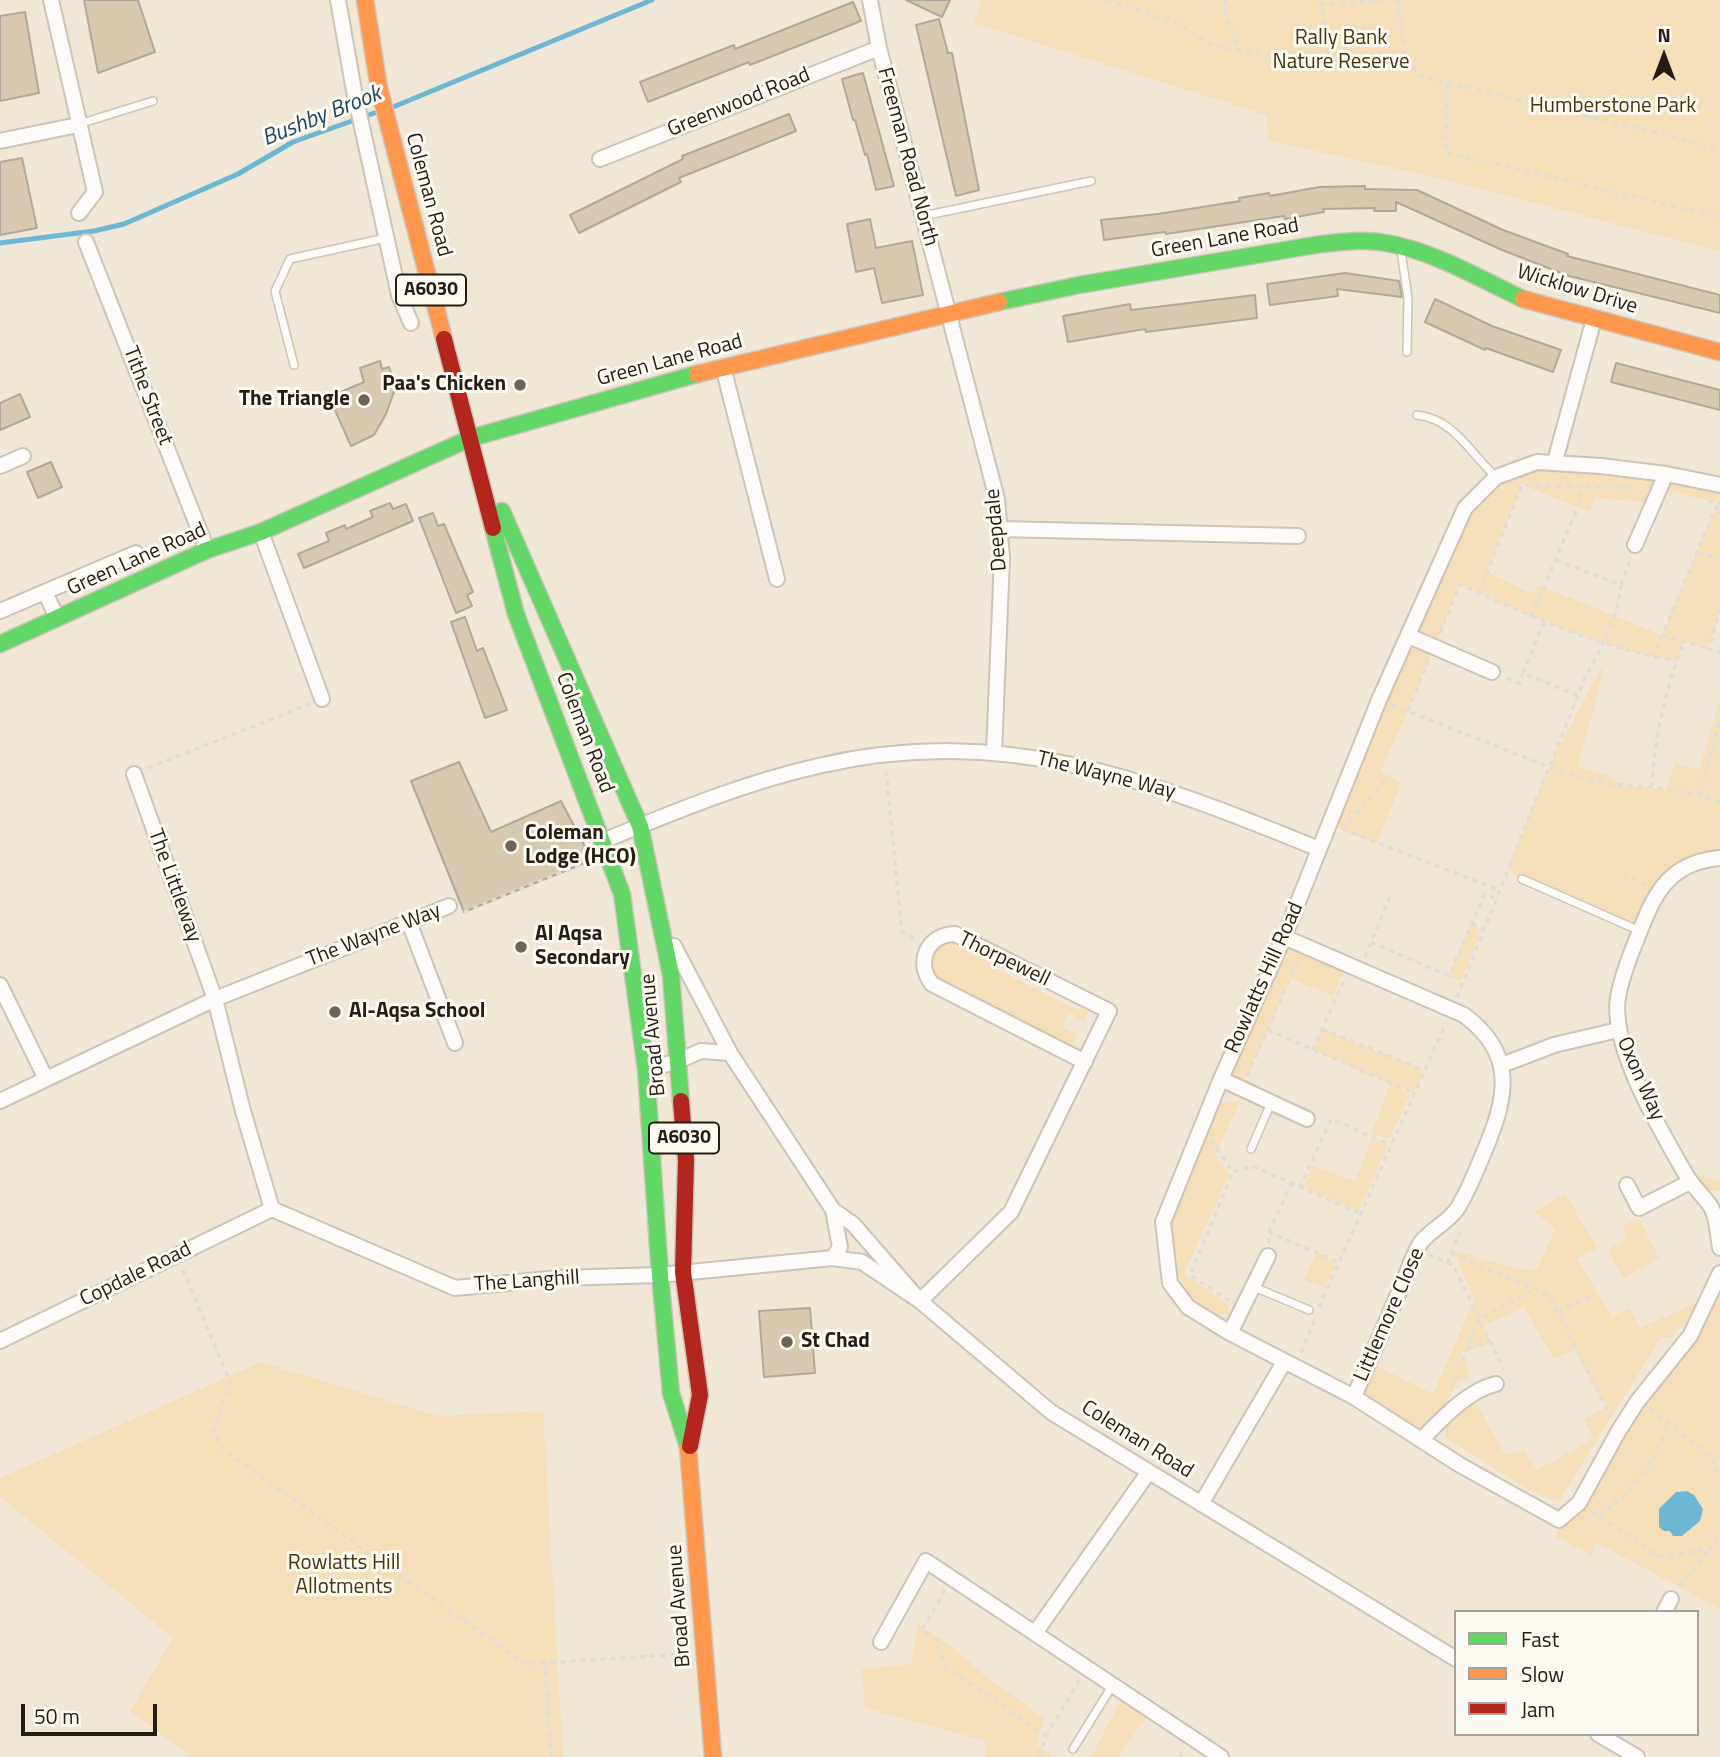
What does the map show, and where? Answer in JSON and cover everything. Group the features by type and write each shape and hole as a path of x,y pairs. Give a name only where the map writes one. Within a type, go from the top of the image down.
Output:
{"main road":[{"name":"Coleman Road","path":"365,0 379,88 392,142 516,614 605,847"},
{"name":"Green Lane Road","path":"0,644 207,550 261,532 471,438 723,368 947,313 1079,285 1321,244 1354,241 1394,245"},
{"name":"Wicklow Drive","path":"1394,245 1427,255 1524,300 1720,352"},
{"name":"Coleman Road","path":"471,438 640,826"},
{"name":"Broad Avenue","path":"640,826 671,975 686,1160 683,1272 699,1395 689,1451"},
{"name":"Broad Avenue","path":"605,847 622,894 646,1070 671,1393 689,1451 713,1757"}],"street":[{"path":"51,0 95,192 79,213"},
{"path":"338,0 354,91 386,238 399,295 411,323"},
{"name":"Freeman Road North","path":"870,0 878,48 947,313"},
{"name":"Greenwood Road","path":"600,159 878,48"},
{"path":"0,141 78,125"},
{"name":"Tithe Street","path":"86,242 207,550"},
{"name":"Deepdale","path":"947,313 990,470 1000,529 1002,558 994,753"},
{"path":"1555,461 1594,319"},
{"path":"723,368 777,579"},
{"path":"0,466 23,456"},
{"name":"Rowlatts Hill Road","path":"1578,1503 1559,1520 1460,1465 1354,1397 1289,1365 1188,1307 1170,1283 1163,1222 1221,1079 1284,937 1379,700 1465,508 1496,477 1537,462 1555,461 1666,474 1720,485"},
{"path":"1635,545 1666,474"},
{"path":"1000,529 1298,536"},
{"path":"261,532 322,699"},
{"path":"0,611 135,553"},
{"path":"45,592 57,618"},
{"path":"1409,636 1492,672"},
{"name":"The Wayne Way","path":"605,847 640,826 761,781 818,766 885,755 946,751 994,753 1064,762 1133,780 1197,801 1319,849"},
{"name":"The Littleway","path":"134,774 215,999"},
{"name":"Oxon Way","path":"1720,858 1688,866 1658,890 1626,968 1618,999 1618,1030 1626,1058 1690,1182 1716,1206 1720,1248"},
{"name":"The Wayne Way","path":"0,1101 215,999 449,906"},
{"name":"Coleman Road","path":"660,920 730,1053 833,1210 853,1224 920,1301 1051,1412 1454,1658"},
{"path":"409,922 455,1043"},
{"name":"Thorpewell","path":"920,1301 1011,1212 1085,1062 1109,1011 955,934 940,936 928,946 924,970 932,984 1085,1062"},
{"name":"Littlemore Close","path":"1284,937 1464,1015 1483,1032 1502,1065 1502,1101 1497,1122 1475,1175 1457,1209 1444,1224 1421,1242 1354,1397"},
{"path":"0,985 46,1079"},
{"path":"215,999 243,1111 272,1209"},
{"path":"1502,1065 1554,1045 1618,1030"},
{"path":"646,1070 701,1051 730,1053"},
{"path":"1221,1079 1307,1119"},
{"path":"1627,1185 1639,1208 1690,1182"},
{"name":"Copdale Road","path":"0,1341 272,1209"},
{"name":"The Langhill","path":"272,1209 455,1288 559,1278 660,1275 833,1258 862,1262 920,1301"},
{"name":"Coleman Road","path":"833,1210 840,1247 833,1258"},
{"path":"1230,1333 1268,1256"},
{"path":"1578,1503 1618,1432 1690,1336 1720,1273"},
{"path":"1201,1504 1289,1365"},
{"path":"1422,1439 1437,1423 1483,1387 1496,1384"},
{"path":"1035,1633 1148,1473"},
{"path":"881,1642 926,1561 1221,1757"},
{"path":"1601,1736 1637,1757"}],"lane":[{"path":"78,125 153,102"},
{"path":"923,216 1091,181"},
{"path":"294,365 275,291 290,259 386,238"},
{"path":"1394,245 1408,298 1407,352"},
{"path":"1417,415 1428,416 1447,425 1496,477"},
{"path":"1522,879 1640,931"},
{"path":"1251,1149 1271,1103"},
{"path":"1254,1287 1309,1310"},
{"path":"1073,1749 1112,1686"}],"path":[{"path":"1107,0 1175,22 1213,46 1239,51 1329,64 1383,62 1405,56"},
{"path":"1225,0 1226,13 1239,51"},
{"path":"1329,64 1327,31 1320,2 1388,0"},
{"path":"1397,0 1405,56 1419,75 1720,149"},
{"path":"1448,83 1445,152 1720,217"},
{"path":"1479,593 1522,485 1660,489"},
{"path":"1531,617 1580,502 1581,486"},
{"path":"1653,657 1718,503"},
{"path":"1289,1365 1452,1009 1586,678 1604,644 1635,545"},
{"path":"1698,553 1720,558"},
{"path":"1556,560 1621,585"},
{"path":"1408,711 1460,585 1531,617 1604,644 1676,661"},
{"path":"1709,649 1720,609"},
{"path":"1492,672 1520,684 1544,622"},
{"path":"1662,635 1720,652"},
{"path":"1652,787 1656,740 1676,661 1684,642"},
{"path":"1523,673 1579,696"},
{"path":"134,774 322,699"},
{"path":"1379,700 1549,767 1606,783 1701,795 1720,802"},
{"path":"1701,795 1720,721"},
{"path":"885,755 902,932 928,946"},
{"path":"1389,776 1342,829 1499,890"},
{"name":"The Wayne Way","path":"449,906 459,914 605,847"},
{"path":"1623,874 1658,890"},
{"path":"1501,883 1511,887"},
{"path":"1312,1051 1371,942 1392,891"},
{"path":"1371,942 1448,976 1485,894 1496,899"},
{"path":"1472,924 1483,930"},
{"path":"1241,1089 1305,947"},
{"path":"1322,1029 1424,1070"},
{"path":"1268,1030 1414,1093"},
{"path":"1300,1188 1331,1119 1391,1144"},
{"path":"1200,1130 1215,1144 1233,1172"},
{"path":"1243,1311 1189,1275 1233,1172 1252,1166 1360,1213"},
{"path":"1268,1256 1269,1232 1291,1184"},
{"path":"1447,1263 1461,1228 1457,1209"},
{"path":"1269,1232 1338,1262"},
{"path":"1417,1250 1453,1265 1508,1378 1496,1384"},
{"path":"1451,1254 1549,1295 1618,1432"},
{"path":"176,1256 230,1382 214,1430 224,1450 525,1664 704,1653"},
{"path":"1437,1423 1479,1320 1535,1289"},
{"path":"1558,1312 1593,1295"},
{"path":"1474,1309 1488,1315"},
{"path":"1468,1349 1490,1340"},
{"path":"1639,1401 1711,1457 1720,1477"},
{"path":"1599,1517 1636,1485 1659,1450 1669,1422"},
{"path":"1578,1503 1660,1557 1709,1549"},
{"path":"1667,1605 1720,1534"},
{"path":"1716,1540 1720,1550"},
{"path":"952,1578 922,1630 937,1641 946,1666 1046,1735"},
{"path":"545,1662 551,1757"},
{"path":"1040,1757 1046,1735 1086,1668"}],"green space":[{"name":"Humberstone Park","path":"981,0 1720,0 1720,251 1429,176 1269,141 1266,115 974,23"},
{"path":"1537,462 1720,485 1720,609 1709,649 1684,642 1676,661 1648,656 1566,630 1460,585 1380,772 1402,782 1376,844 1330,824 1465,508 1496,477","holes":["1522,485 1590,512 1595,498 1654,503 1660,489 1718,503 1662,635 1538,585 1533,594 1487,572"]},
{"path":"1603,665 1598,695 1577,766 1612,777 1621,785 1666,789 1675,763 1699,770 1720,700 1720,858 1677,872 1640,931 1522,879 1507,869 1552,760"},
{"path":"1470,925 1481,931 1461,981 1449,976"},
{"path":"1284,937 1302,953 1343,970 1333,996 1291,979 1241,1089 1221,1079"},
{"path":"955,940 995,960 992,967 1079,1010 1083,1004 1090,1008 1084,1021 1068,1013 1062,1027 1077,1034 1072,1045 936,978 931,964 933,953 941,945"},
{"path":"1322,1029 1424,1070 1414,1093 1397,1087 1410,1095 1389,1139 1372,1133 1390,1084 1313,1050"},
{"path":"1241,1100 1215,1154 1229,1175 1184,1274 1229,1305 1228,1314 1222,1314 1205,1307 1187,1291 1173,1256 1170,1227 1180,1189 1220,1103"},
{"path":"1372,1139 1388,1145 1359,1211 1303,1187 1313,1166 1355,1181"},
{"path":"1696,1175 1720,1181 1720,1191 1705,1187"},
{"path":"1565,1193 1597,1248 1577,1259 1612,1316 1629,1309 1640,1328 1704,1299 1672,1337 1661,1338 1558,1502 1530,1491 1446,1438 1446,1425 1473,1398 1506,1456 1524,1450 1537,1470 1593,1439 1584,1419 1606,1407 1574,1350 1554,1359 1524,1308 1484,1325 1491,1343 1462,1352 1469,1377 1457,1383 1437,1419 1422,1439 1355,1398 1369,1362 1433,1394 1474,1300 1454,1251 1536,1271 1555,1229 1535,1212"},
{"path":"1639,1219 1659,1258 1623,1279 1608,1250 1626,1239 1623,1225"},
{"path":"1316,1252 1336,1263 1325,1288 1304,1280"},
{"path":"1720,1273 1720,1609 1595,1542 1592,1555 1556,1537 1559,1520 1618,1432 1649,1403 1690,1336"},
{"name":"Rowlatts Hill Allotments","path":"261,1362 438,1416 543,1411 563,1757 192,1757 130,1711 173,1638 0,1497 0,1478"},
{"path":"918,1624 1044,1718 1037,1745 1054,1757 986,1757 985,1741 865,1708 862,1669 911,1664"},
{"path":"1121,1700 1150,1711 1119,1757 1091,1757"}],"water":[{"path":"1687,1491 1694,1495 1703,1509 1700,1521 1682,1536 1673,1536 1670,1531 1659,1527 1659,1509 1676,1492"}],"building":[{"path":"84,0 138,0 155,52 98,73"},
{"path":"906,0 950,0 942,17"},
{"path":"853,2 861,21 648,102 640,82 734,45 735,49"},
{"path":"25,12 39,93 0,101 0,16"},
{"path":"939,19 948,53 952,53 979,190 956,196 916,25"},
{"path":"863,73 894,186 876,190 842,79"},
{"path":"789,114 796,131 679,178 681,182 579,233 570,215 683,159 682,156"},
{"path":"22,158 37,228 0,235 0,162"},
{"path":"1365,186 1365,189 1417,190 1503,230 1568,254 1567,256 1720,295 1720,313 1569,276 1502,250 1396,202 1396,211 1374,211 1375,208 1323,209 1324,212 1285,219 1284,216 1166,234 1104,240 1101,220 1240,201 1239,198 1269,193 1270,196 1319,187"},
{"path":"870,219 876,248 912,241 923,295 882,303 874,268 856,272 847,224"},
{"path":"1345,273 1399,281 1402,297 1337,289 1338,296 1270,305 1267,284"},
{"path":"1255,295 1257,318 1146,332 1145,329 1068,342 1063,316 1130,304 1131,310"},
{"path":"1435,299 1492,326 1561,350 1553,372 1486,348 1485,350 1425,322"},
{"path":"380,361 382,369 389,367 396,386 386,414 374,435 351,446 329,397 364,382 360,368"},
{"path":"1616,363 1720,390 1720,410 1611,382"},
{"path":"20,394 30,417 0,430 0,403"},
{"path":"51,462 62,487 38,498 27,472"},
{"path":"390,503 393,509 406,504 413,521 304,568 298,554 329,541 326,533 345,525 346,529 373,517 370,511"},
{"path":"433,513 438,526 444,524 473,592 467,595 472,606 456,613 419,518"},
{"path":"465,617 477,651 483,648 507,710 485,718 451,622"},
{"name":"Coleman Lodge (HCO)","path":"459,762 491,832 561,801 592,860 464,912 411,781"},
{"name":"St Chad","path":"810,1308 815,1373 764,1377 759,1311"}],"waterway":[{"name":"Bushby Brook","path":"393,107 652,0"},
{"name":"Bushby Brook","path":"0,243 94,231 124,224 238,174 293,142 377,112"}],"traffic: fast":[{"path":"999,302 1079,285 1321,244 1362,241 1386,243 1422,252 1523,299"},
{"path":"0,644 207,550 261,532 471,438 697,374"},
{"path":"502,511 640,826 671,975 681,1101"},
{"path":"493,528 516,614 622,894 646,1070 671,1393 688,1447"}],"traffic: slow":[{"path":"365,0 379,88 444,339"},
{"path":"1523,299 1720,352"},
{"path":"697,374 999,302"},
{"path":"688,1447 713,1757"}],"traffic: jam":[{"path":"444,339 493,528"},
{"path":"681,1101 686,1160 683,1272 700,1395 690,1446"}],"place":[{"name":"Paa's Chicken","path":"520,385"},
{"name":"The Triangle","path":"364,400"},
{"name":"Coleman Lodge (HCO)","path":"511,846"},
{"name":"Al Aqsa Secondary","path":"521,947"},
{"name":"Al-Aqsa School","path":"335,1012"},
{"name":"St Chad","path":"787,1342"}],"park label":[{"name":"Rally Bank Nature Reserve","path":"1341,51"}]}
